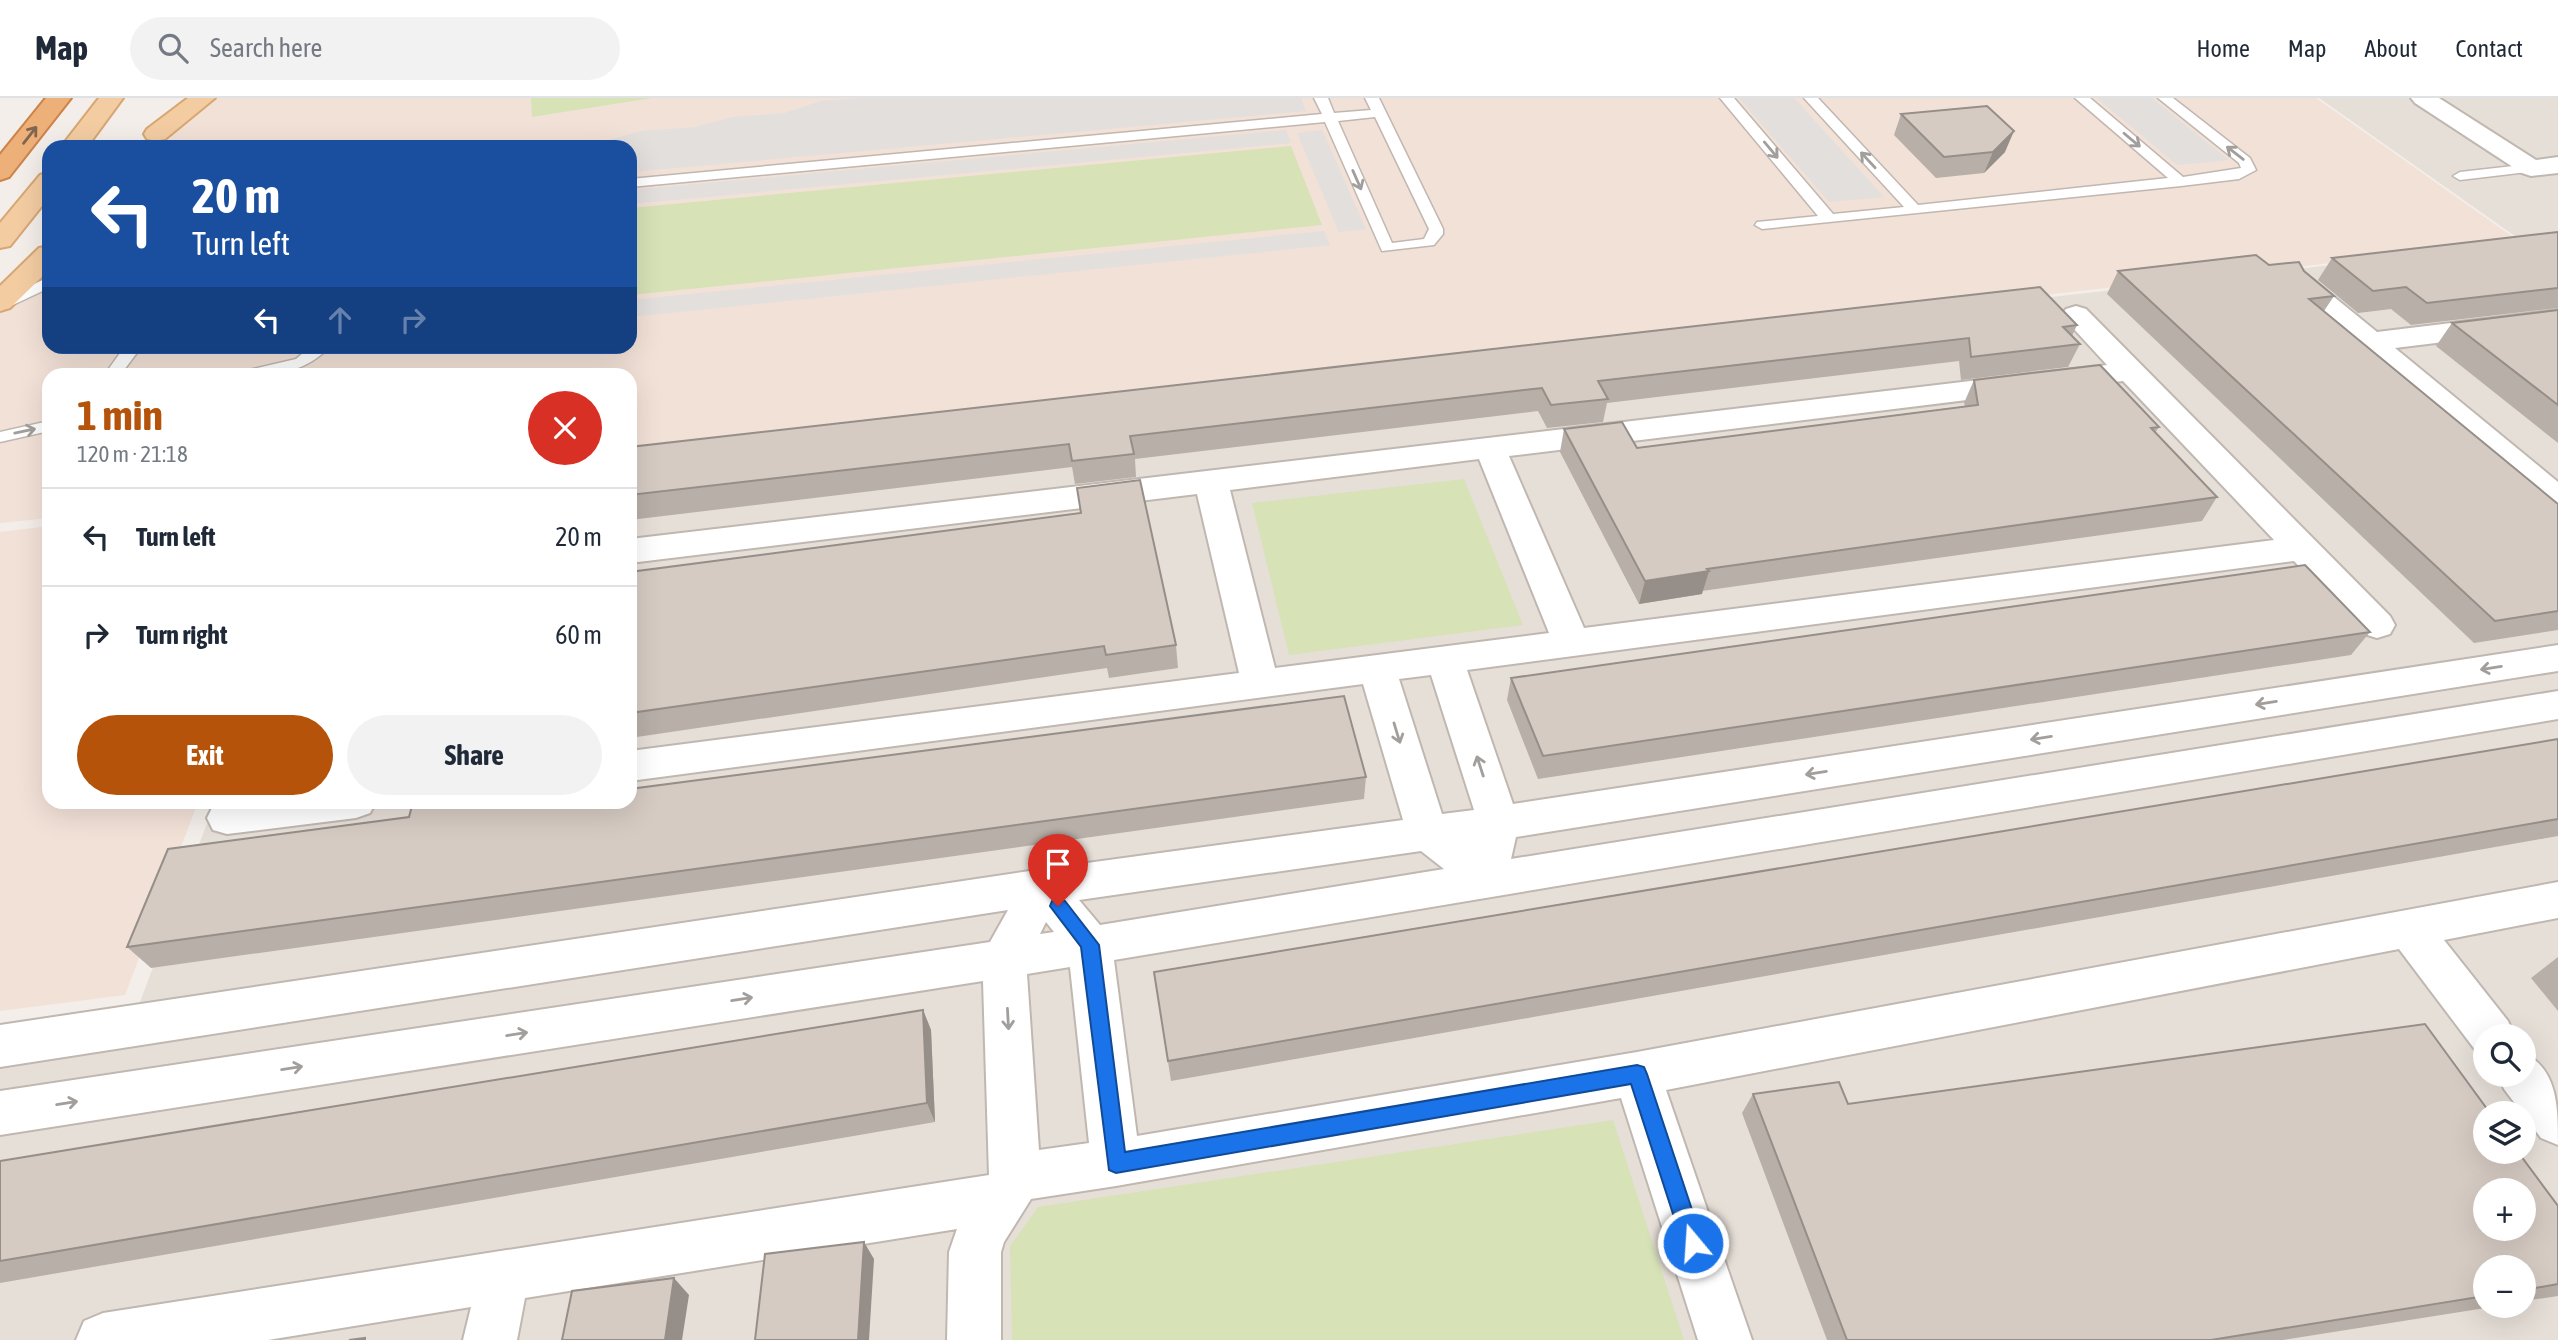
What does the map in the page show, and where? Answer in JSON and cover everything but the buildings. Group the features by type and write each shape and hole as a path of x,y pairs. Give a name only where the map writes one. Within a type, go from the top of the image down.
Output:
{"highway":[{"path":"0,172 59,98"}],"main road":[{"path":"79,140 111,98"},
{"path":"152,140 175,98"},
{"path":"152,140 203,98"},
{"path":"0,240 42,189"},
{"path":"0,304 42,261"}],"street":[{"path":"2423,98 2531,168 2558,166"},
{"path":"2302,285 2558,499"},
{"path":"2076,315 2376,625"},
{"path":"2370,342 2558,319"},
{"path":"637,550 2131,371"},
{"path":"1490,448 1572,643"},
{"path":"1211,481 1260,684"},
{"path":"637,765 2302,548"},
{"path":"0,1046 1043,887 1499,823 2558,658"},
{"path":"1444,659 1499,823 1485,878"},
{"path":"1377,668 1427,832 1485,878"},
{"path":"0,1113 1004,959 1485,878 2558,705"},
{"path":"227,818 298,809"},
{"path":"1043,887 1090,945 1116,1163"},
{"path":"974,1340 975,1252 982,1230 1010,1187 1004,959 1043,887"},
{"path":"103,1340 504,1275 1010,1187 1116,1163 1637,1074 2558,900"},
{"path":"2409,929 2483,1024"},
{"path":"1637,1074 1725,1340"},
{"path":"2531,1087 2558,1122"},
{"path":"489,1340 504,1275"}],"lane":[{"path":"1321,98 1387,248 1429,242 1436,234 1436,229 1372,98"},
{"path":"1727,98 1829,219"},
{"path":"1811,98 1915,210"},
{"path":"2082,98 2181,182"},
{"path":"1762,225 2239,176 2249,170 2249,166 2165,98"},
{"path":"637,182 1379,113"},
{"path":"2460,176 2531,168"},
{"path":"0,304 42,285"},
{"path":"278,368 302,362 312,354"},
{"path":"0,436 42,427"}],"shaded area":[{"path":"187,98 2316,98 2520,242 637,451 637,368 42,368 42,519 0,523 0,295 42,250 42,354 637,354 637,140 148,140"},
{"path":"863,98 1301,98 1306,111 637,171 637,140 609,140 642,131 695,127 733,117 785,113 821,101"},
{"path":"1739,98 1794,98 1884,197 1829,202"},
{"path":"2097,98 2152,98 2229,160 2177,165"},
{"path":"2319,98 2558,98 2558,237 2522,241"},
{"path":"1286,130 1291,143 637,203 637,189"},
{"path":"1322,130 1366,229 1339,232 1297,133"},
{"path":"1324,231 1330,245 637,316 637,299"},
{"path":"2558,239 2558,1340 0,1340 0,1024 137,1010 212,809 637,809 637,459"},
{"path":"42,527 42,809 195,809 125,995 0,1011 0,532"}],"green space":[{"path":"531,98 652,98 532,117"},
{"path":"1291,146 1322,225 637,294 637,207"},
{"path":"1464,479 1523,625 1289,655 1252,503"},
{"path":"1613,1120 1684,1340 1012,1340 1010,1246 1038,1207"}],"route":[{"path":"1058,906 1090,945 1116,1163 1637,1074 1693,1243"}]}
